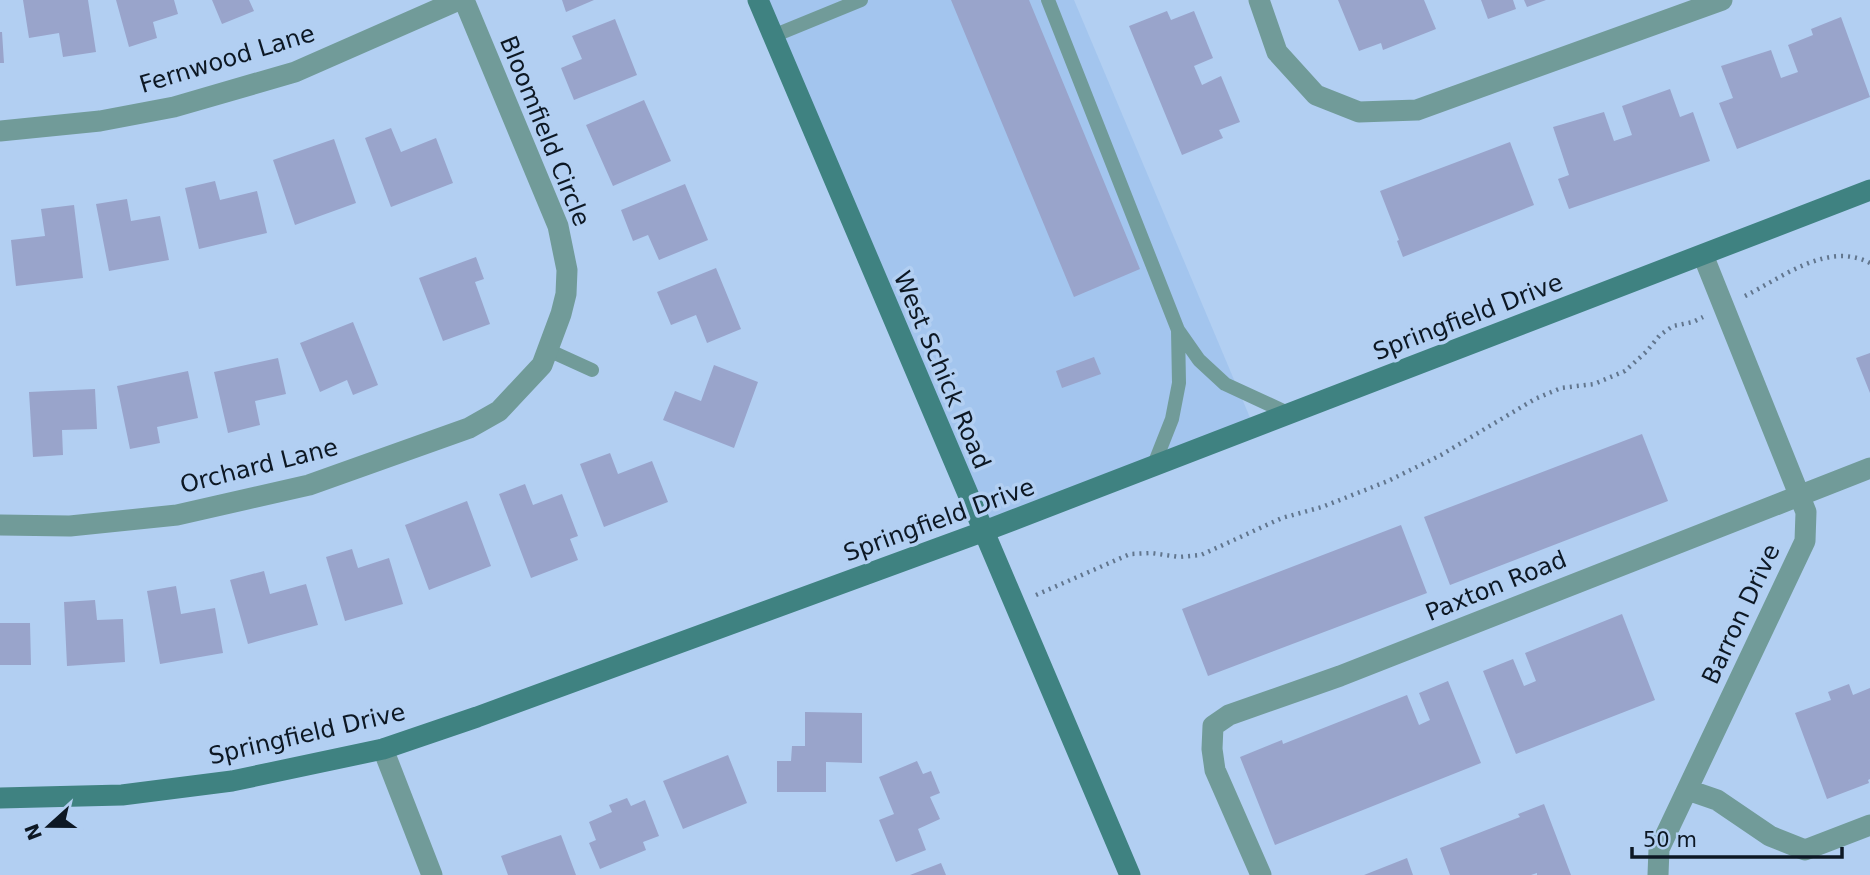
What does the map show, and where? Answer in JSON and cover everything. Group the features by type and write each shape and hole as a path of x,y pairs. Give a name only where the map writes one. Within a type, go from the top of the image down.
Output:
{"street":[{"name":"Fernwood Lane","path":"0,131 100,121 186,103 295,72 461,0"},
{"name":"Bloomfield Circle","path":"461,0 558,226 567,270 566,294 545,357"},
{"name":"West Schick Road","path":"758,0 1130,875"},
{"path":"1259,0 1277,52 1316,95 1359,112 1418,110 1722,0"},
{"name":"Springfield Drive","path":"0,799 122,794 232,781 383,749 982,532 1870,190"},
{"name":"Barron Drive","path":"1658,875 1659,849 1805,541 1806,512 1703,255"},
{"name":"Orchard Lane","path":"0,525 70,526 177,515 309,485 469,428 499,411 545,357"},
{"name":"Paxton Road","path":"1261,875 1215,770 1213,726 1229,715 1340,676 1870,468"},
{"path":"383,749 432,875"},
{"path":"1688,790 1717,800 1770,836 1805,850 1870,825"}],"lane":[{"path":"773,36 861,0"},
{"path":"1048,0 1178,330 1199,360 1225,384 1290,414"},
{"path":"1153,467 1172,419 1179,383 1178,330"},
{"path":"545,357 592,370"}],"path":[{"path":"1013,605 1130,554 1152,552 1179,557 1201,555 1282,518 1322,507 1388,481 1441,455 1535,399 1561,388 1594,384 1625,371 1660,335 1673,326 1693,322 1815,261 1835,254 1859,257 1870,263"}],"shaded area":[{"path":"763,0 1074,0 1251,420 986,522"}],"building":[{"path":"23,0 88,0 96,52 63,57 59,33 29,38"},
{"path":"116,0 174,0 178,14 153,22 157,38 129,47"},
{"path":"212,0 249,0 254,11 222,24"},
{"path":"562,0 594,0 566,12"},
{"path":"951,0 1029,0 1140,269 1074,297"},
{"path":"1338,0 1424,0 1436,29 1383,50 1381,43 1359,51"},
{"path":"1481,0 1513,0 1516,9 1488,19"},
{"path":"1524,0 1546,0 1527,7"},
{"path":"1167,11 1171,20 1194,11 1213,58 1194,66 1202,85 1221,76 1240,122 1219,130 1223,138 1182,155 1129,26"},
{"path":"1841,17 1870,97 1737,149 1719,103 1733,98 1721,66 1771,50 1781,78 1798,72 1788,45 1813,35 1811,29"},
{"path":"615,19 637,75 574,100 561,68 582,59 572,36"},
{"path":"2,32 4,63 0,63"},
{"path":"1670,89 1680,117 1693,112 1710,161 1569,209 1558,179 1569,175 1553,127 1604,112 1614,141 1632,135 1622,106"},
{"path":"644,100 671,161 613,186 586,125"},
{"path":"391,128 401,152 436,138 453,183 391,207 365,138"},
{"path":"334,139 356,203 295,225 273,160"},
{"path":"1510,142 1534,205 1403,257 1380,191"},
{"path":"215,181 220,200 257,191 267,233 199,249 185,188"},
{"path":"685,184 708,240 659,260 648,235 633,241 621,210"},
{"path":"127,199 131,221 160,216 169,260 109,271 96,204"},
{"path":"74,205 83,278 16,286 11,240 45,236 41,209"},
{"path":"476,257 484,279 475,282 490,324 443,341 419,278"},
{"path":"716,268 741,329 707,343 696,315 671,325 657,292"},
{"path":"353,322 378,385 353,395 347,380 320,392 300,343"},
{"path":"1870,353 1870,393 1856,358"},
{"path":"1094,357 1101,374 1062,388 1056,371"},
{"path":"278,358 286,394 255,401 260,425 228,433 214,372"},
{"path":"714,365 758,382 734,448 663,420 675,391 701,401"},
{"path":"188,371 198,418 157,427 160,443 130,449 117,386"},
{"path":"95,389 97,429 62,430 63,455 33,457 29,392"},
{"path":"1642,434 1668,501 1450,585 1424,517"},
{"path":"610,453 618,474 652,461 668,502 604,527 580,464"},
{"path":"525,484 533,505 562,494 578,536 570,539 578,560 531,578 499,494"},
{"path":"467,501 491,566 429,590 405,525"},
{"path":"1401,525 1427,593 1208,676 1182,609"},
{"path":"352,549 358,568 389,558 403,604 345,621 326,557"},
{"path":"264,571 270,594 306,584 318,625 248,644 230,580"},
{"path":"176,586 181,614 215,608 223,653 160,664 147,591"},
{"path":"95,600 97,620 123,619 125,662 67,666 64,602"},
{"path":"1622,614 1655,700 1516,754 1483,671 1513,659 1524,686 1536,681 1525,653"},
{"path":"0,623 30,623 31,665 0,665"},
{"path":"1448,681 1481,763 1275,845 1240,757 1282,740 1283,744 1407,695 1419,725 1430,720 1419,693"},
{"path":"1849,684 1853,695 1870,688 1870,779 1869,783 1827,799 1795,713 1831,700 1828,692"},
{"path":"805,712 862,713 862,763 826,762 826,792 777,792 777,761 791,761 792,746 805,746"},
{"path":"728,755 747,803 683,829 663,781"},
{"path":"917,761 923,774 931,771 940,793 930,797 940,819 918,829 926,850 896,862 879,820 894,814 879,777"},
{"path":"627,798 631,806 645,800 659,836 643,842 646,850 600,869 589,843 596,840 589,822 612,812 609,805"},
{"path":"1544,804 1571,875 1450,875 1440,848 1520,817 1518,814"},
{"path":"561,835 576,875 508,875 501,856"},
{"path":"1407,858 1413,875 1364,875"},
{"path":"941,863 946,875 910,875"}]}
